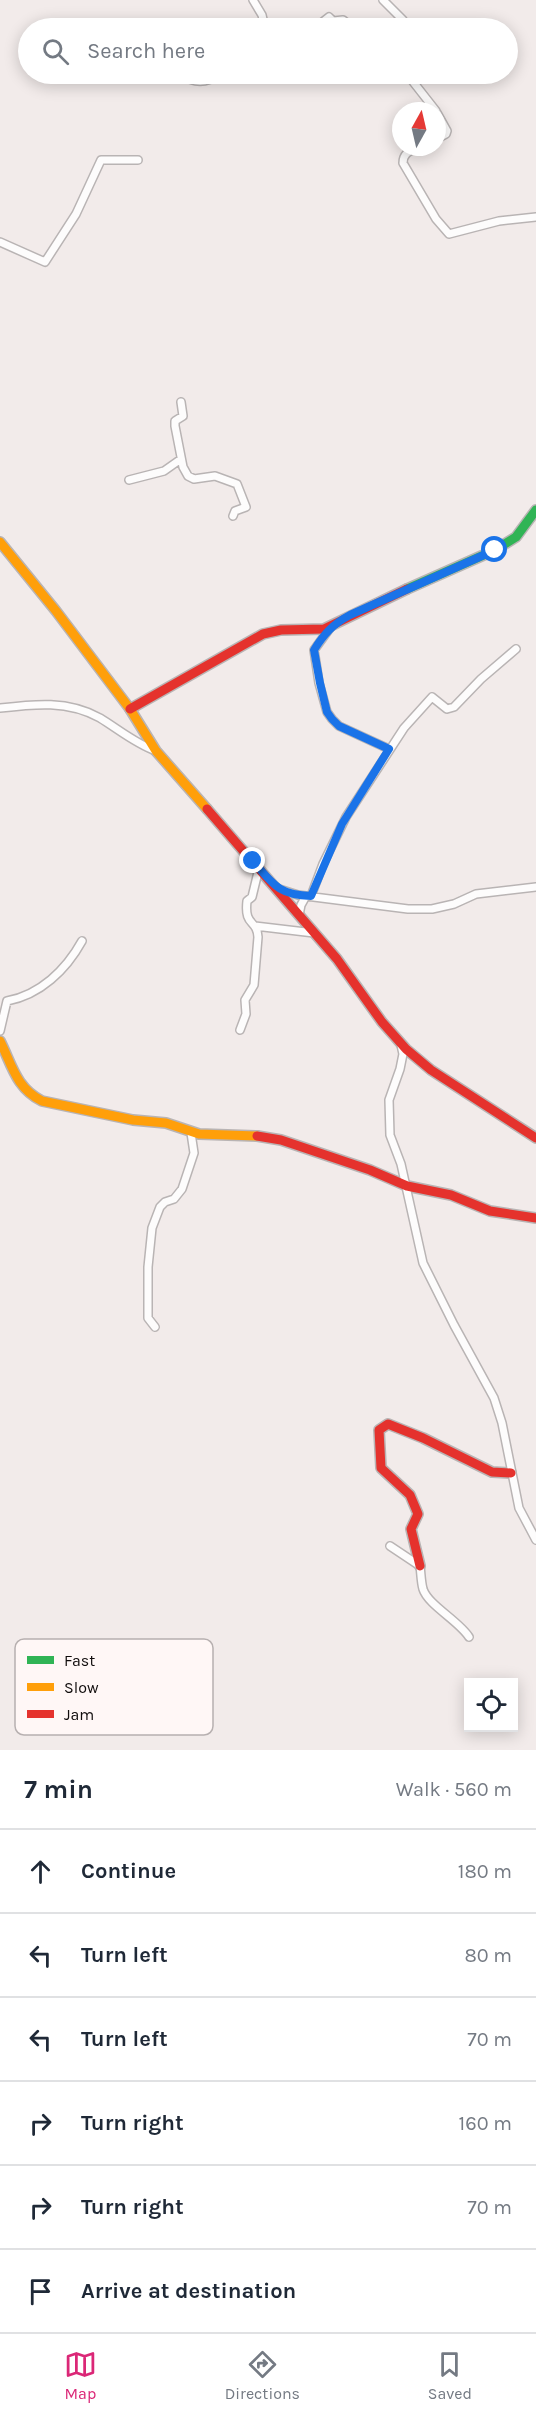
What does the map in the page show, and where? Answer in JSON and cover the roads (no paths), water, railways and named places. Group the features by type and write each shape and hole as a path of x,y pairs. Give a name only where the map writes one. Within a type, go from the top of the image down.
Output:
{"street":[{"path":"253,0 263,18"},
{"path":"383,0 401,18"},
{"path":"415,84 428,102"},
{"path":"404,156 403,163 436,219 449,234 499,221 536,218"},
{"path":"0,242 45,262 76,214 101,160 138,160"},
{"path":"181,402 183,416 175,421 175,426 181,459 188,476 194,479 215,476 237,484 246,507 235,511 233,516"},
{"path":"129,480 164,471 181,459"},
{"path":"130,709 263,634 281,630 324,629 495,550 516,537 536,510"},
{"path":"0,542 56,611 130,709 156,751 348,973 382,1022 431,1070 536,1138"},
{"path":"334,624 314,650 327,712 339,726 389,749"},
{"path":"308,630 315,636 316,647"},
{"path":"299,915 301,905 308,896 342,824 404,728 432,698 447,709 452,709 516,649"},
{"path":"0,708 37,703 74,708 98,717 156,751"},
{"path":"240,1030 246,1014 245,999 254,985 258,937 255,926 247,918 246,913 247,902 252,897 259,868"},
{"path":"276,888 298,895 408,909 432,909 454,904 477,894 536,887"},
{"path":"255,926 314,933"},
{"path":"0,1031 7,1001 32,994 47,983 74,956 82,941"},
{"path":"0,1041 16,1080 34,1098 97,1113 166,1123 191,1132 244,1134 281,1140 370,1170 407,1186 451,1195 490,1211 536,1218"},
{"path":"400,1042 403,1054 389,1100 389,1124 392,1143 407,1186 423,1263 494,1398 502,1423 519,1508 536,1540"},
{"path":"155,1327 148,1318 149,1239 160,1208 174,1199 182,1189 194,1153 191,1132"},
{"path":"469,1637 463,1627 450,1618 423,1591 420,1566 411,1529 418,1514 410,1495 381,1468 379,1430 388,1424 423,1438 492,1472 511,1473"},
{"path":"390,1546 420,1566"}]}
